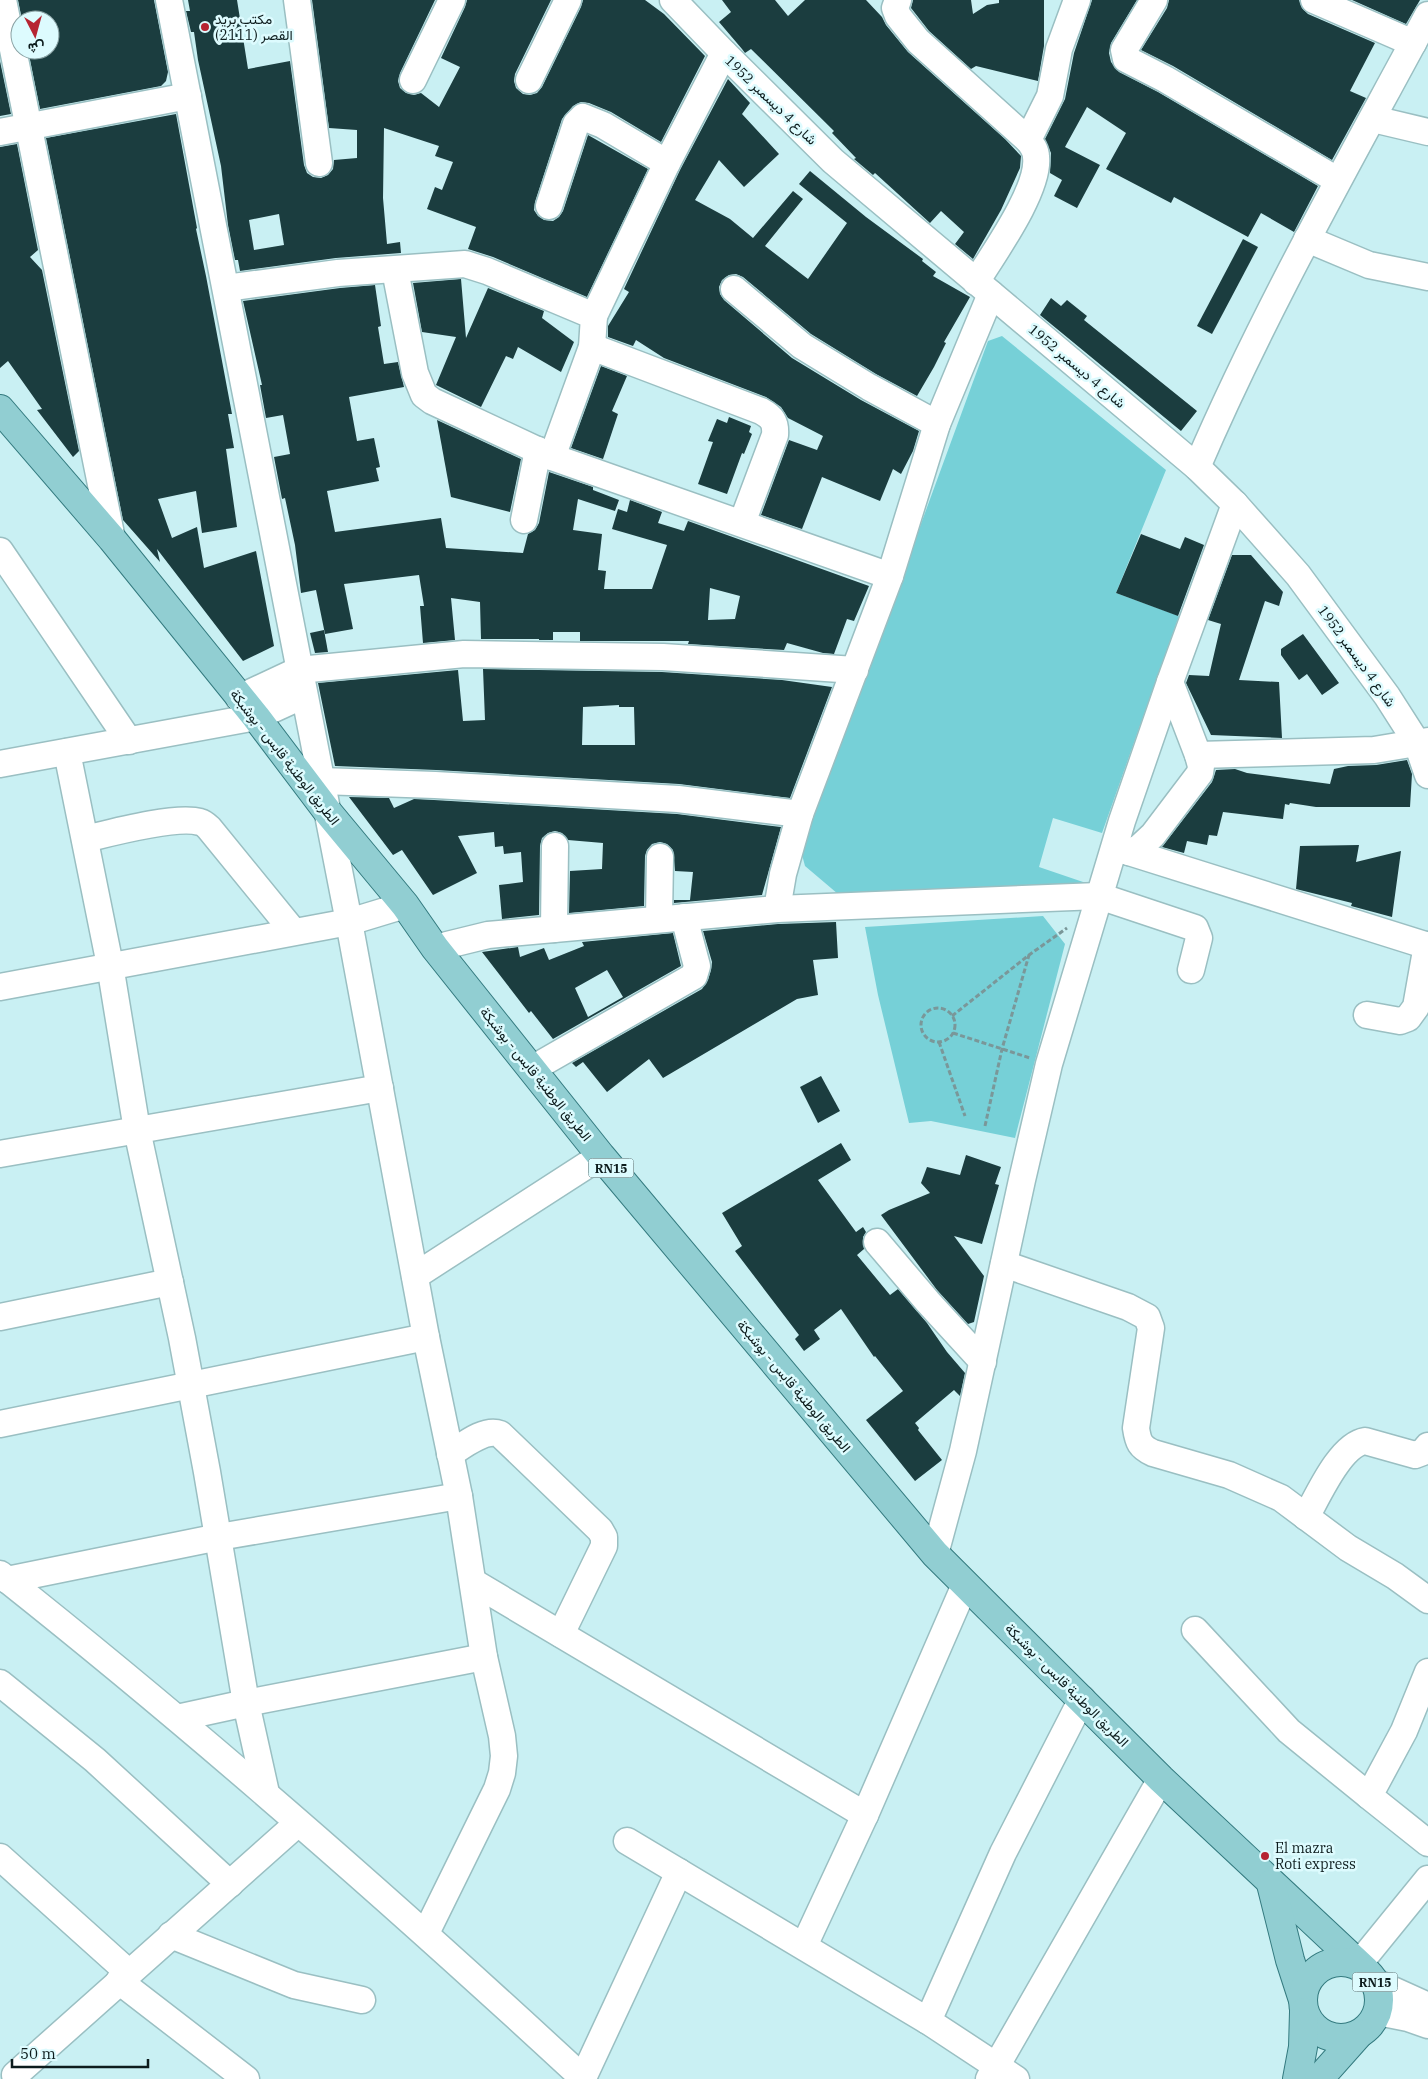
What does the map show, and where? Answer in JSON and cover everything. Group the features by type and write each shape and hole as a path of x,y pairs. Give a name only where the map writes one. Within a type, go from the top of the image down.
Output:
{"main road":[{"name":"الطريق الوطنية قابس - بوشبكة","path":"0,409 112,539 247,707 327,811 405,905 435,948 602,1156 935,1554 1161,1779 1366,1973"},
{"name":"RN15","path":"1272,1884 1303,2005 1316,2030 1330,2037 1345,2039 1359,2034"},
{"name":"RN15","path":"1297,2079 1304,2047 1303,2005 1311,1976 1323,1966 1337,1962 1352,1964 1366,1973 1379,1997 1378,2012 1371,2025 1359,2034 1319,2079"}],"street":[{"path":"3,0 112,539"},
{"path":"169,0 349,922 414,1276 458,1496 484,1657 502,1736 504,1756 502,1773 497,1789 426,1933"},
{"path":"298,0 319,163"},
{"path":"413,80 452,0"},
{"path":"529,80 568,0"},
{"name":"شارع 4 ديسمبر 1952","path":"673,0 833,161 1197,467 1235,504 1304,583 1422,742 1428,775"},
{"path":"777,909 783,874 800,814 890,576 937,424 984,288 1004,237 1031,187 1035,175 1036,156 1028,140 918,41 898,16 895,8 898,0"},
{"path":"1028,140 1050,96 1059,49 1077,0"},
{"path":"1154,0 1124,50 1126,59 1165,79 1338,180"},
{"path":"1314,0 1413,43"},
{"path":"1197,467 1247,356 1338,180 1373,119 1428,15"},
{"path":"524,520 545,453 592,347 594,316 667,163 724,53"},
{"path":"0,132 188,96"},
{"path":"549,206 576,124 583,117 603,125 667,163"},
{"path":"1373,119 1428,132"},
{"path":"1308,239 1369,265 1428,277"},
{"path":"226,288 338,273 394,270 428,265 465,264 487,271 594,316"},
{"path":"394,270 415,373 424,395 432,401 545,453 890,576"},
{"path":"734,289 802,346 869,387 937,424"},
{"path":"592,347 761,410 773,419 775,435 742,523"},
{"path":"935,1554 963,1451 1049,1064 1097,902 1122,850 1170,682 1235,504"},
{"path":"0,551 129,741"},
{"path":"0,764 129,741 247,707 302,682 464,654 663,657 855,670"},
{"path":"1122,850 1139,848 1153,835 1200,773 1201,766 1198,755 1170,682"},
{"path":"1198,755 1374,750 1422,742"},
{"path":"67,752 110,965 137,1130 170,1282 219,1537 246,1703 266,1794"},
{"path":"321,781 435,785 678,800 800,814"},
{"path":"85,839 144,826 183,821 201,822 209,828 293,931"},
{"path":"554,928 555,846"},
{"path":"1122,850 1428,946 1422,1008 1400,1021 1367,1015"},
{"path":"532,1069 694,976 697,966 672,918 660,857"},
{"path":"783,874 806,908"},
{"path":"435,948 488,935 777,909 1097,902 1195,928 1199,938 1191,970"},
{"path":"0,987 349,922 405,905"},
{"path":"0,1154 380,1088"},
{"path":"414,1276 602,1156"},
{"path":"877,1242 983,1362"},
{"path":"1004,1264 1128,1308 1147,1317 1151,1328 1136,1428 1137,1440 1142,1448 1153,1454 1229,1475 1281,1498 1348,1548 1407,1584 1428,1600"},
{"path":"0,1317 170,1282"},
{"path":"0,1424 426,1337"},
{"path":"450,1454 480,1436 490,1432 500,1434 600,1530 604,1537 604,1546 561,1634"},
{"path":"1306,1517 1331,1473 1346,1452 1358,1442 1365,1441 1415,1455 1423,1452 1428,1446"},
{"path":"4,1577 219,1537 458,1496"},
{"path":"4,1577 177,1718 426,1933 573,2075 679,1872"},
{"path":"473,1582 865,1815"},
{"path":"804,1946 865,1815 965,1585"},
{"path":"1195,1630 1289,1731 1428,1843"},
{"path":"177,1718 484,1657"},
{"path":"1369,1796 1404,1731 1428,1672"},
{"path":"0,1683 96,1760 230,1884"},
{"path":"928,2021 1003,1853 1082,1699"},
{"path":"628,1841 928,2021 1000,2075 1161,1779"},
{"path":"11,2071 124,1977 298,1823"},
{"path":"0,1857 124,1977 246,2079"},
{"path":"1428,1879 1366,1973 1428,2006"},
{"path":"171,1935 294,1985 362,2000"},
{"path":"1378,2012 1408,2018 1428,2025"}],"path":[{"path":"952,1016 1097,902"},
{"path":"984,1126 1002,1049 1029,955"},
{"path":"937,1008 945,1010 952,1016 955,1028 945,1041 928,1040 923,1034 920,1026 922,1018 928,1012 937,1008"},
{"path":"953,1033 1049,1064"},
{"path":"939,1042 965,1116"}],"shaded area":[{"path":"1002,336 1166,470 1116,593 1179,616 1102,833 1053,818 1039,867 1086,883 1084,889 851,905 805,866 801,851 988,341"},
{"path":"1043,916 1065,944 1015,1138 931,1121 909,1123 878,995 865,927"}],"building":[{"path":"18,0 154,0 168,72 166,81 161,86 40,109 30,60 60,60 60,10 20,10"},
{"path":"188,0 237,0 248,69 290,61 304,165 307,173 313,177 321,178 328,175 333,169 334,160 357,158 357,130 329,128 312,0 435,0 400,73 398,81 400,88 406,93 414,95 421,93 439,107 460,67 441,58 467,0 551,0 515,74 516,88 523,94 537,93 542,87 583,0 645,0 664,14 705,56 661,142 611,112 589,103 581,102 573,106 562,119 535,202 534,210 544,220 553,221 563,211 588,135 648,169 587,297 493,257 468,249 476,227 427,209 435,187 442,190 453,162 435,156 439,146 384,128 383,198 387,244 400,242 401,253 336,258 240,271 238,260 235,260 228,225 221,166 198,60 194,32 191,32 186,11 190,11","holes":["279,214 284,245 254,250 249,220"]},
{"path":"722,0 775,0 788,16 805,0 866,0 882,17 886,25 908,52 1005,139 1021,156 1020,168 1001,210 973,259 955,244 964,232 941,211 930,223 875,173 873,175 854,159 856,158 832,133 834,131 751,49 745,53 719,22 731,12"},
{"path":"913,0 971,0 973,14 987,5 999,3 999,0 1044,0 1044,46 1038,81 976,66 971,69 929,31 911,8"},
{"path":"1092,0 1137,0 1111,43 1109,53 1111,62 1119,72 1158,92 1318,186 1294,232 1261,213 1248,237 1174,197 1171,203 1106,169 1126,133 1087,107 1065,147 1100,165 1077,208 1054,196 1062,180 1050,173 1051,153 1045,139 1065,99 1074,53"},
{"path":"1169,0 1299,0 1302,8 1308,14 1375,43 1350,91 1366,98 1332,160 1173,66 1141,50 1167,8"},
{"path":"1352,0 1420,0 1406,24"},
{"path":"0,61 11,114 0,116"},
{"path":"728,79 750,103 742,114 779,154 744,187 719,160 695,200 730,219 753,238 793,191 803,199 765,246 808,279 847,223 799,184 810,171 866,217 923,259 922,261 936,272 933,276 970,297 944,342 946,343 917,396 876,374 811,334 743,277 736,274 729,275 722,280 719,287 720,294 724,300 792,358 861,400 919,431 913,451 901,474 893,469 880,501 822,477 802,529 761,515 789,440 817,450 823,436 788,418 781,407 766,397 664,358 636,340 633,346 608,337 608,326 629,292 624,289 680,170"},
{"path":"176,114 232,414 228,414 234,448 226,449 237,527 202,533 196,491 158,499 172,538 197,527 204,568 256,551 274,646 243,661 157,549 160,562 123,520 46,138"},
{"path":"17,144 38,250 30,257 42,270 79,451 73,457 37,410 42,409 8,361 0,368 0,147"},
{"path":"1243,239 1258,247 1212,334 1197,326"},
{"path":"461,279 466,338 488,288 544,311 542,318 574,342 561,372 518,347 513,359 506,356 481,407 436,385 456,337 422,332 413,283"},
{"path":"375,285 381,326 378,327 384,364 398,362 404,387 349,397 357,441 374,438 380,467 376,468 379,481 327,491 335,532 441,518 446,548 523,553 528,534 535,530 539,523 549,472 593,487 593,490 619,500 615,511 578,499 573,530 602,534 598,570 606,571 604,589 652,589 667,545 612,529 618,509 627,512 630,500 662,512 658,523 684,531 688,521 869,586 854,621 847,619 834,654 823,653 787,643 784,650 688,644 689,641 580,641 580,632 553,632 553,640 481,639 480,602 451,598 455,640 423,643 420,606 424,606 419,575 344,584 353,629 325,634 316,590 301,593 295,545 285,498 282,499 274,457 290,454 283,415 266,418 260,385 262,385 243,301","holes":["710,588 740,596 735,619 708,620"]},
{"path":"1051,298 1061,306 1067,300 1087,316 1084,320 1197,411 1181,431 1040,315"},
{"path":"601,366 627,376 612,411 618,414 603,459 571,448"},
{"path":"729,417 751,426 749,432 752,434 744,454 742,453 727,494 698,484 713,442 708,441 717,419 727,423"},
{"path":"437,420 521,459 510,512 451,497"},
{"path":"1141,534 1180,549 1185,537 1204,545 1178,616 1116,593"},
{"path":"1232,555 1251,555 1283,592 1279,606 1265,601 1239,680 1279,682 1282,738 1211,735 1186,683 1189,675 1209,676 1221,624 1208,620"},
{"path":"324,630 328,652 315,653 310,633"},
{"path":"1303,634 1339,683 1322,695 1307,674 1299,680 1281,655 1281,649"},
{"path":"483,669 662,672 782,680 832,687 790,798 679,784 335,766 318,683 458,670 463,721 485,720","holes":["619,705 619,707 634,707 635,745 582,745 583,707"]},
{"path":"1407,760 1412,774 1410,807 1316,807 1290,803 1289,805 1285,804 1283,819 1223,812 1217,836 1209,835 1207,845 1187,841 1184,853 1162,847 1212,782 1216,770 1235,769 1247,773 1330,784 1334,769"},
{"path":"349,797 389,798 394,808 414,799 677,814 781,827 762,895 674,903 674,900 690,900 693,872 675,871 673,850 667,844 660,842 652,844 645,856 644,906 569,913 570,871 602,869 603,843 568,840 562,833 555,831 548,833 542,838 540,846 539,915 502,919 499,885 523,882 521,852 504,854 503,846 495,847 494,832 458,836 477,873 433,895 402,850 393,855"},
{"path":"1359,845 1356,862 1401,851 1392,917 1351,906 1352,903 1296,889 1300,846"},
{"path":"836,922 838,958 813,960 818,995 797,999 663,1078 649,1059 607,1092 583,1062 576,1067 572,1063 702,989 708,980 712,962 703,931 778,924"},
{"path":"673,933 681,966 553,1039 531,1011 529,1013 482,952 518,947 520,957 544,948 549,960 584,946 582,942","holes":["607,970 623,997 588,1017 575,988"]},
{"path":"821,1076 840,1111 818,1123 800,1087"},
{"path":"841,1143 851,1160 818,1180 856,1232 863,1227 866,1232 863,1237 864,1249 857,1255 890,1295 898,1289 965,1373 960,1396 954,1390 915,1423 919,1428 918,1430 942,1460 915,1481 866,1420 903,1391 874,1357 841,1309 814,1330 820,1339 804,1351 795,1339 799,1335 735,1251 742,1246 722,1213"},
{"path":"966,1155 1001,1167 995,1184 999,1185 982,1244 954,1236 984,1276 974,1322 968,1324 937,1290 881,1215 930,1193 921,1183 927,1167 960,1175"}],"place":[{"name":"مكتب بريد القصر (2111)","path":"205,27"},
{"name":"El mazra Roti express","path":"1265,1856"}]}
